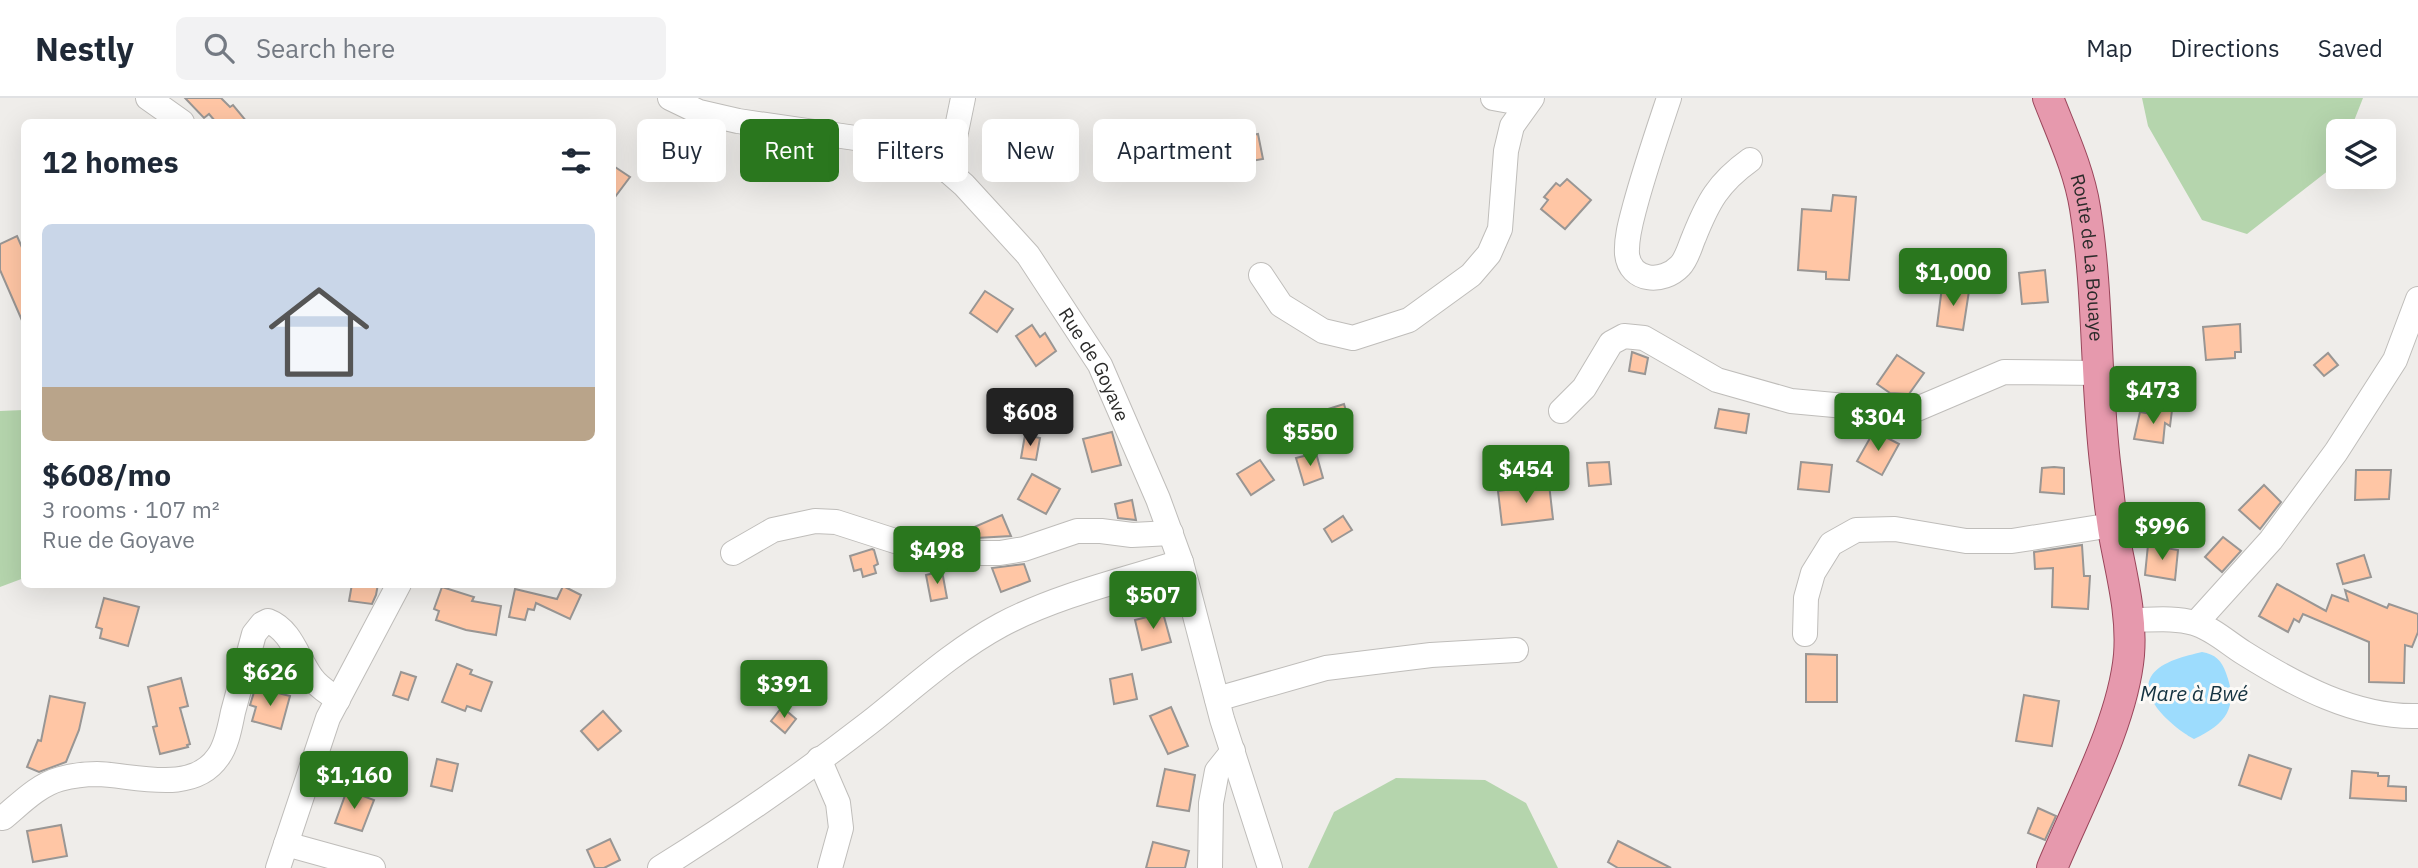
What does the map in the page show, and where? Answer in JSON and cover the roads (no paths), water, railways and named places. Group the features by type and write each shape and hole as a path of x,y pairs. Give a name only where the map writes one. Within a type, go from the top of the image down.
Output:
{"main road":[{"name":"Route de La Bouaye","path":"2048,98 2075,169 2085,207 2102,444 2112,525 2130,620 2129,656 2120,699 2097,763 2052,868"}],"street":[{"path":"148,98 178,119"},
{"name":"Rue de Goyave","path":"670,98 699,112 738,121 853,138"},
{"path":"959,119 963,98"},
{"path":"1261,275 1281,305 1323,331 1353,338 1409,320 1471,275 1489,254 1500,229 1506,151 1512,127 1529,101 1493,98"},
{"path":"1669,98 1645,168 1629,232 1627,255 1632,268 1644,278 1672,274 1683,263 1709,200 1722,183 1750,160"},
{"name":"Rue de Goyave","path":"961,182 1028,255 1100,365 1181,562 1217,699 1270,868"},
{"path":"2196,623 2271,540 2336,452 2395,360 2418,299"},
{"path":"1561,411 1584,388 1611,343 1624,336 1644,338 1717,380 1791,401 1856,407 1917,408 2004,372 2099,373"},
{"path":"733,553 773,530 816,521 844,524 895,541 965,554 1024,549 1077,531 1132,535 1171,533"},
{"path":"1805,634 1806,598 1813,573 1831,544 1856,530 1895,529 1966,541 2012,541 2112,525"},
{"path":"660,868 734,822 869,723 932,671 1002,624 1054,602 1181,562"},
{"path":"278,868 328,718 397,588"},
{"path":"2130,620 2178,620 2196,623 2312,690 2382,714 2418,716"},
{"path":"3,818 43,785 58,779 96,774 128,778 183,778 195,775 212,765 227,735 254,634 268,621 283,632 311,678 338,700"},
{"path":"1217,699 1326,668 1431,655 1516,650"},
{"path":"1210,868 1213,793 1217,771 1233,751"},
{"path":"819,759 838,803 841,828 830,868"},
{"path":"286,844 373,868"}],"water":[{"name":"Mare à Bwé","path":"2202,652 2214,656 2222,665 2230,685 2231,696 2227,713 2222,720 2194,739 2161,712 2149,693 2149,684 2152,675 2162,666"}]}
